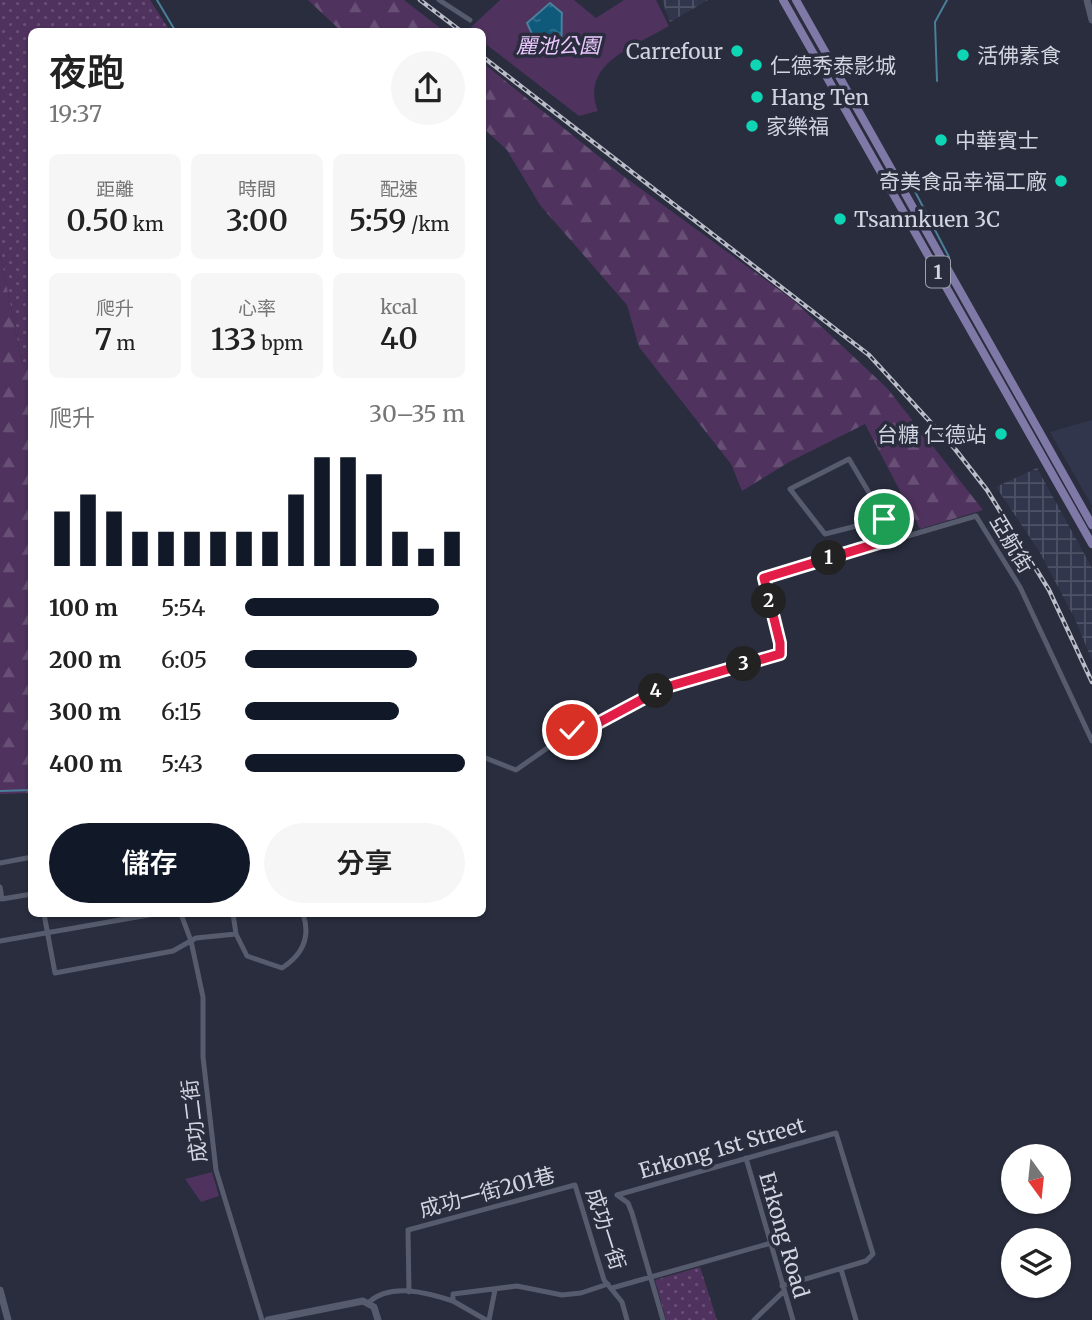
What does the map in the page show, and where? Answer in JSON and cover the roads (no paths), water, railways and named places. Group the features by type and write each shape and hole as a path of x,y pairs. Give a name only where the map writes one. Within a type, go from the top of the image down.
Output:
{"main road":[{"name":"1","path":"783,0 1092,544"},
{"name":"1","path":"796,0 1092,525"}],"street":[{"path":"439,0 470,20"},
{"path":"1087,0 1092,20"},
{"path":"884,519 825,534 790,489 849,459 884,519 895,538"},
{"name":"亞航街","path":"486,758 516,770 572,730 598,723 663,688 780,654 780,643 764,578 895,538 979,517 1020,587 1092,741"},
{"path":"0,863 28,858"},
{"path":"0,887 2,900 28,895"},
{"path":"45,917 55,972 173,951 196,937 236,934"},
{"path":"0,941 137,917"},
{"name":"成功二街","path":"180,917 191,941 203,997 203,1057 216,1170 262,1320"},
{"path":"233,917 236,934 247,956 282,968 298,958 308,927 304,917"},
{"name":"Erkong 1st Street","path":"651,1277 630,1207 617,1195 836,1133 873,1254 866,1261 841,1269"},
{"name":"Erkong Road","path":"746,1158 793,1320"},
{"name":"成功一街201巷","path":"410,1292 408,1230 575,1185"},
{"name":"成功一街","path":"575,1185 604,1280 622,1302 627,1320"},
{"path":"453,1301 453,1294 532,1287 562,1295 651,1277 771,1242"},
{"path":"754,1320 783,1289 841,1269 856,1320"},
{"path":"651,1277 663,1320"},
{"path":"0,1290 8,1320"},
{"path":"268,1320 369,1302 376,1296 428,1292 453,1301 488,1320 495,1290"},
{"path":"369,1302 378,1320"}],"water":[{"path":"550,3 562,13 562,33 560,45 549,50 532,34 527,23"}],"waterway":[{"path":"157,0 174,28"},
{"path":"937,81 935,22 947,0"},
{"path":"907,176 949,257"},
{"path":"0,791 28,790"}],"railway":[{"path":"420,0 457,28"},
{"path":"486,59 869,355 955,449 987,490 1049,590 1092,682"}],"place":[{"name":"Carrefour","path":"737,51"},
{"name":"活佛素食","path":"963,55"},
{"name":"仁德秀泰影城","path":"756,65"},
{"name":"Hang Ten","path":"757,97"},
{"name":"家樂福","path":"752,126"},
{"name":"中華賓士","path":"941,140"},
{"name":"奇美食品幸福工廠","path":"1061,181"},
{"name":"Tsannkuen 3C","path":"840,219"},
{"name":"台糖 仁德站","path":"1001,434"}],"park label":[{"name":"麗池公園","path":"558,45"}]}
